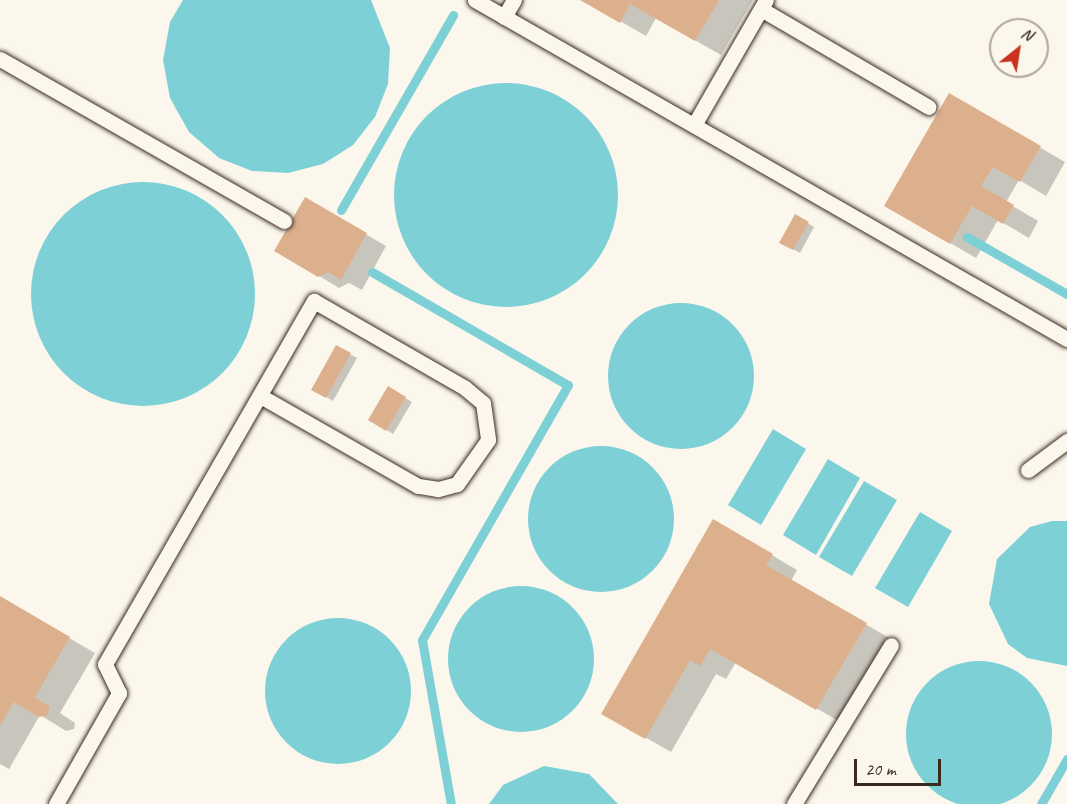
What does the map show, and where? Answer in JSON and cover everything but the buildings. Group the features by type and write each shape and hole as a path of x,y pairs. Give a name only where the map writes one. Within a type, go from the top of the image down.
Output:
{"lane":[{"path":"475,0 1067,339"},
{"path":"504,17 514,0"},
{"path":"694,125 763,4 929,107"},
{"path":"0,59 284,221"},
{"path":"63,802 119,693 105,664 314,301 465,388 483,403 488,440 457,484 428,488 260,396"},
{"path":"1028,470 1067,441"},
{"path":"794,804 891,645"}],"water":[{"path":"183,0 371,0 390,48 388,84 375,117 353,145 323,164 288,173 252,171 219,158 189,132 170,98 163,60 170,22"},
{"path":"495,83 517,83 549,91 559,96 577,108 593,124 610,152 616,173 618,195 616,217 610,238 593,266 577,282 549,299 517,307 495,307 463,299 453,294 435,282 419,266 402,238 394,206 394,184 402,152 407,142 419,124 435,108 463,91"},
{"path":"132,182 154,182 176,186 196,195 214,207 230,223 251,261 255,294 251,327 247,337 230,365 214,381 176,402 154,406 132,406 110,402 90,393 72,381 56,365 35,327 31,305 31,283 35,261 44,241 56,223 72,207 110,186"},
{"path":"681,303 709,309 733,324 748,348 754,376 748,404 733,428 709,443 681,449 653,443 629,428 614,404 608,376 614,348 629,324 653,309"},
{"path":"773,429 806,449 761,525 728,505"},
{"path":"601,446 629,452 653,467 668,491 674,519 668,547 653,571 629,586 601,592 573,586 549,571 534,547 528,519 534,491 549,467 573,452"},
{"path":"828,459 860,478 816,555 783,535"},
{"path":"864,481 897,500 852,576 819,557"},
{"path":"920,512 952,531 908,607 875,588"},
{"path":"1052,521 1067,521 1067,666 1027,658 1008,644 989,604 997,559 1030,527"},
{"path":"521,586 549,592 573,607 588,631 594,659 588,687 573,711 549,726 521,732 493,726 469,711 454,687 448,659 454,631 469,607 493,592"},
{"path":"338,618 366,624 390,639 405,663 411,691 405,719 390,743 366,758 338,764 310,758 286,743 271,719 265,691 271,663 286,639 310,624"},
{"path":"979,661 1007,667 1019,673 1030,683 1040,694 1046,706 1052,734 1046,762 1040,774 1030,785 1019,795 1007,801 979,807 951,801 939,795 928,785 918,774 912,762 906,734 912,706 918,694 928,683 939,673 951,667"},
{"path":"544,766 589,774 618,804 489,804 503,785"}],"waterway":[{"path":"341,210 453,15"},
{"path":"967,237 1067,294"},
{"path":"372,272 568,385 422,640 451,804"},
{"path":"1041,804 1067,759"}]}
